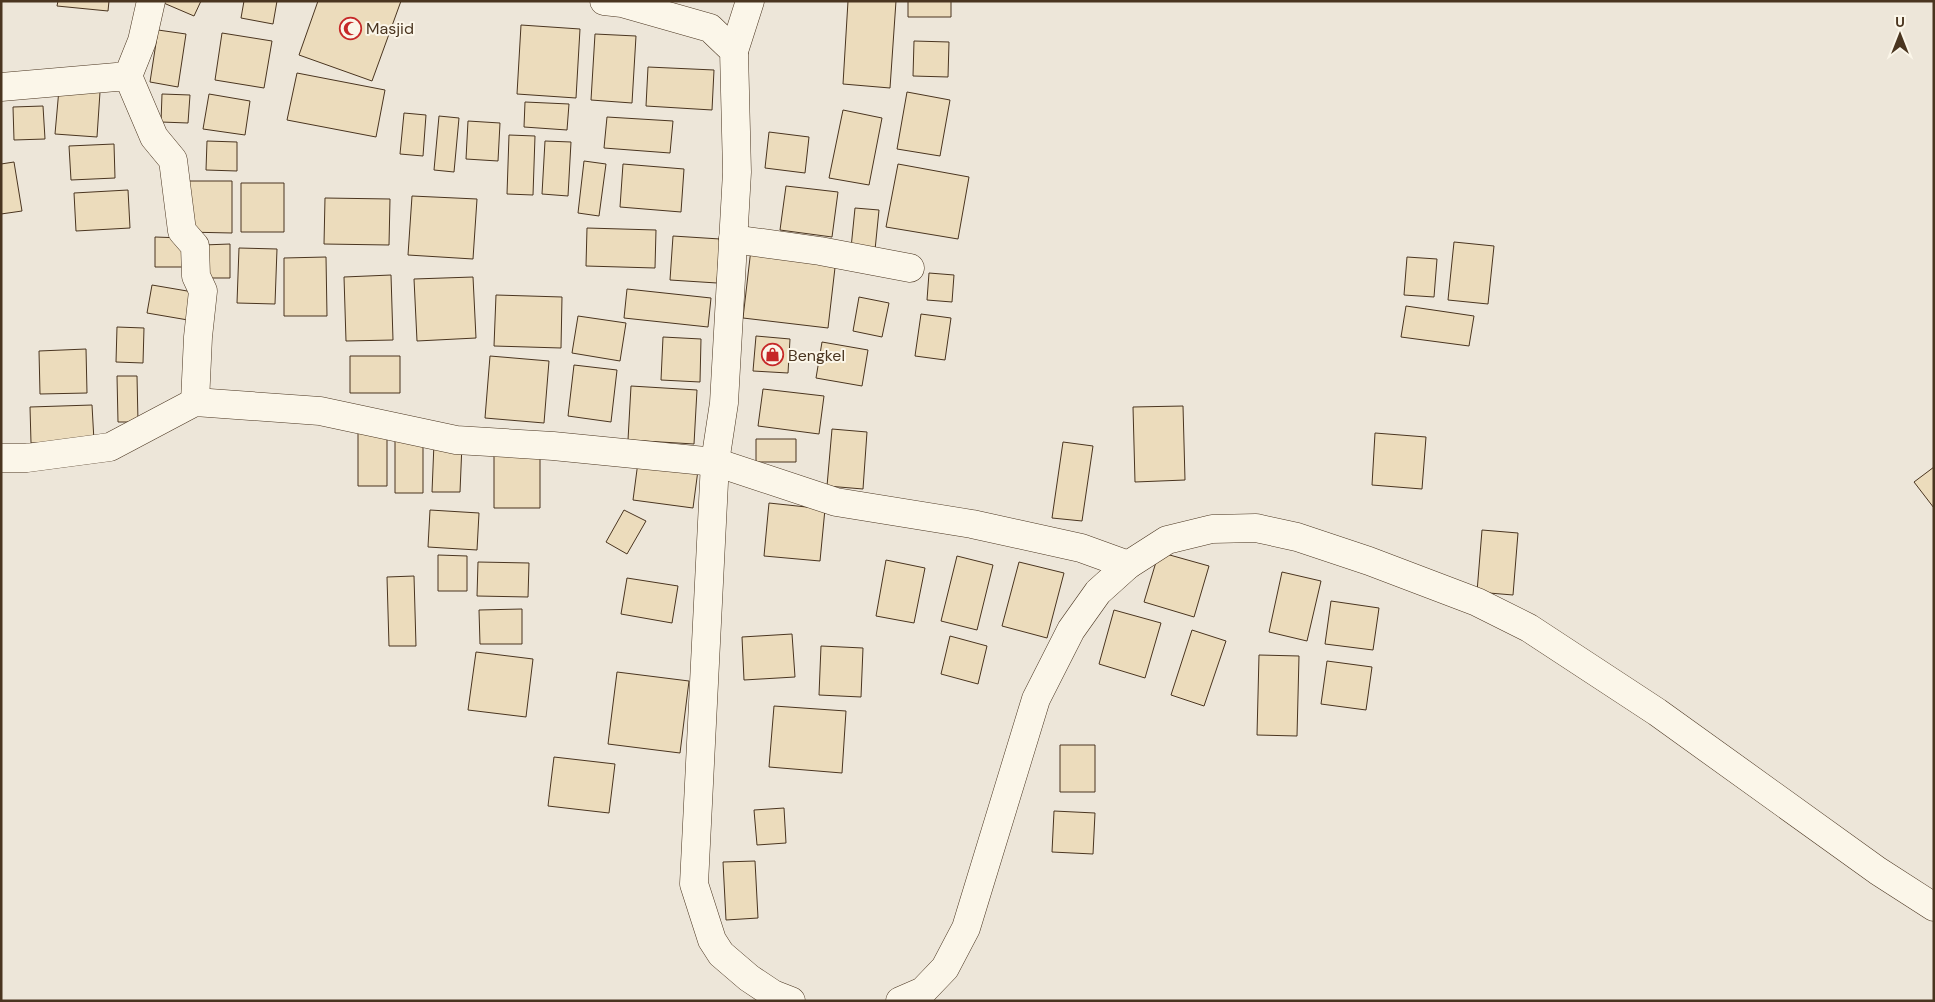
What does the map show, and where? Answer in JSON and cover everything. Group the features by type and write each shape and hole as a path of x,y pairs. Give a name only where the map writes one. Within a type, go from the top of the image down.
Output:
{"street":[{"path":"151,1 142,41 128,76 154,137 173,160 182,231 195,246 196,276 203,291 198,337 195,402"},
{"path":"604,1 622,3 710,28 734,51"},
{"path":"750,1 734,51 737,172 724,403 715,462 694,884 712,940 721,954 749,978 772,994 791,1001"},
{"path":"1,87 128,76"},
{"path":"733,239 820,251 910,268"},
{"path":"1,458 27,458 110,447 195,402 320,411 456,440 553,446 715,462 836,502 990,528 1081,548 1128,565"},
{"path":"900,1001 923,991 945,968 966,928 1036,699 1071,630 1098,592 1128,565 1167,540 1212,529 1256,528 1297,537 1368,561 1477,602 1529,628 1657,712 1878,871 1934,907"}],"shaded area":[{"path":"1,1 1934,1 1934,1001 1,1001"}],"building":[{"path":"58,1 109,1 108,11 57,6"},
{"path":"159,1 201,1 194,16"},
{"path":"244,1 277,1 273,24 241,18"},
{"name":"Masjid","path":"318,1 401,1 372,81 299,55"},
{"path":"848,1 896,1 890,88 843,84"},
{"path":"908,1 951,1 951,17 908,17"},
{"path":"521,25 580,29 576,98 517,94"},
{"path":"158,30 186,34 178,87 150,82"},
{"path":"222,33 272,41 264,88 215,80"},
{"path":"595,34 636,36 632,103 591,100"},
{"path":"914,41 949,42 948,77 913,76"},
{"path":"648,67 714,70 712,110 646,106"},
{"path":"297,73 385,90 376,137 287,120"},
{"path":"59,89 100,92 97,137 55,134"},
{"path":"907,92 950,100 940,156 897,149"},
{"path":"162,94 190,95 188,123 161,122"},
{"path":"209,94 250,101 245,135 203,129"},
{"path":"525,102 569,104 567,130 524,127"},
{"path":"43,106 45,139 14,140 13,107"},
{"path":"843,110 882,118 869,185 829,178"},
{"path":"404,113 426,115 423,156 400,154"},
{"path":"439,116 459,118 454,172 434,170"},
{"path":"607,117 673,121 670,153 604,148"},
{"path":"468,121 500,123 498,161 466,159"},
{"path":"769,132 809,137 805,173 765,168"},
{"path":"509,135 535,136 533,195 507,194"},
{"path":"207,141 237,142 237,171 206,170"},
{"path":"545,141 571,142 568,196 542,194"},
{"path":"114,144 115,178 71,180 69,146"},
{"path":"584,161 606,164 599,216 578,213"},
{"path":"14,162 22,211 1,214 1,164"},
{"path":"623,164 684,169 681,212 620,207"},
{"path":"898,164 969,177 958,239 886,227"},
{"path":"186,181 232,181 232,233 185,232"},
{"path":"241,183 284,183 284,232 241,232"},
{"path":"786,186 838,192 832,237 780,230"},
{"path":"128,190 130,228 76,231 74,193"},
{"path":"412,196 477,199 473,259 408,255"},
{"path":"325,198 390,199 389,245 324,244"},
{"path":"855,208 879,210 875,250 851,248"},
{"path":"587,228 656,230 655,268 586,266"},
{"path":"673,236 720,239 717,283 670,280"},
{"path":"155,237 183,238 182,267 155,267"},
{"path":"1454,242 1494,246 1488,304 1448,300"},
{"path":"230,244 230,278 204,278 203,245"},
{"path":"239,248 277,249 275,304 237,303"},
{"path":"751,249 836,259 828,328 743,318"},
{"path":"326,257 327,316 284,316 284,258"},
{"path":"1407,257 1437,259 1434,297 1404,295"},
{"path":"929,273 954,275 952,302 927,300"},
{"path":"391,275 393,340 346,341 344,277"},
{"path":"473,277 476,338 417,341 414,279"},
{"path":"152,285 193,292 188,320 147,313"},
{"path":"627,289 711,298 708,327 624,318"},
{"path":"496,295 562,297 561,348 494,346"},
{"path":"859,297 889,303 882,337 853,331"},
{"path":"1406,306 1474,316 1469,346 1401,337"},
{"path":"921,314 951,318 945,360 915,356"},
{"path":"578,316 626,323 620,361 572,353"},
{"path":"117,327 144,328 143,363 116,362"},
{"name":"Bengkel","path":"756,336 790,339 788,373 753,371"},
{"path":"663,337 701,339 700,382 661,380"},
{"path":"822,342 868,350 862,386 816,378"},
{"path":"86,349 87,393 40,394 39,351"},
{"path":"350,356 400,356 400,393 350,393"},
{"path":"490,356 549,361 544,423 485,418"},
{"path":"574,365 617,370 611,422 568,416"},
{"path":"117,376 137,376 138,422 118,422"},
{"path":"631,386 697,390 694,444 628,440"},
{"path":"763,389 824,396 819,434 758,426"},
{"path":"92,405 94,441 31,443 30,407"},
{"path":"1183,406 1185,480 1135,482 1133,407"},
{"path":"358,429 387,429 387,486 358,486"},
{"path":"832,429 867,432 863,489 827,486"},
{"path":"1375,433 1426,437 1422,489 1372,485"},
{"path":"395,439 423,439 423,493 395,493"},
{"path":"756,439 796,439 796,462 756,462"},
{"path":"1063,442 1093,446 1082,521 1052,518"},
{"path":"434,443 462,444 460,492 432,492"},
{"path":"494,454 540,454 540,508 494,508"},
{"path":"638,462 698,470 693,508 633,500"},
{"path":"1934,467 1934,508 1914,482"},
{"path":"769,503 825,509 820,561 764,556"},
{"path":"430,510 479,513 477,550 428,547"},
{"path":"624,510 646,521 627,554 606,542"},
{"path":"1482,530 1518,533 1513,595 1477,592"},
{"path":"1159,552 1209,566 1194,617 1144,602"},
{"path":"438,555 467,556 467,591 438,591"},
{"path":"957,556 993,565 977,630 941,621"},
{"path":"886,560 925,568 914,623 876,616"},
{"path":"478,562 529,563 528,597 477,596"},
{"path":"1019,562 1064,573 1047,638 1002,626"},
{"path":"1282,572 1321,581 1307,641 1269,632"},
{"path":"414,576 416,646 389,646 387,577"},
{"path":"627,578 678,586 672,623 621,614"},
{"path":"1331,601 1379,608 1373,650 1325,644"},
{"path":"522,609 522,644 480,644 479,610"},
{"path":"1114,610 1161,623 1145,678 1099,664"},
{"path":"1192,630 1226,641 1204,706 1171,695"},
{"path":"792,634 795,677 744,680 742,637"},
{"path":"950,636 987,646 978,684 941,674"},
{"path":"821,646 863,648 861,697 819,695"},
{"path":"476,652 533,659 526,717 468,710"},
{"path":"1259,655 1299,656 1297,736 1257,735"},
{"path":"1327,661 1372,667 1366,710 1321,704"},
{"path":"617,672 689,681 680,753 608,744"},
{"path":"774,706 846,711 842,773 769,767"},
{"path":"1060,745 1095,745 1095,792 1060,792"},
{"path":"554,757 615,764 609,813 548,806"},
{"path":"784,808 786,843 757,845 754,810"},
{"path":"1054,811 1095,813 1093,854 1052,852"},
{"path":"755,861 758,918 726,920 723,862"}],"place":[{"name":"Masjid","path":"350,28"},
{"name":"Bengkel","path":"772,355"}]}
